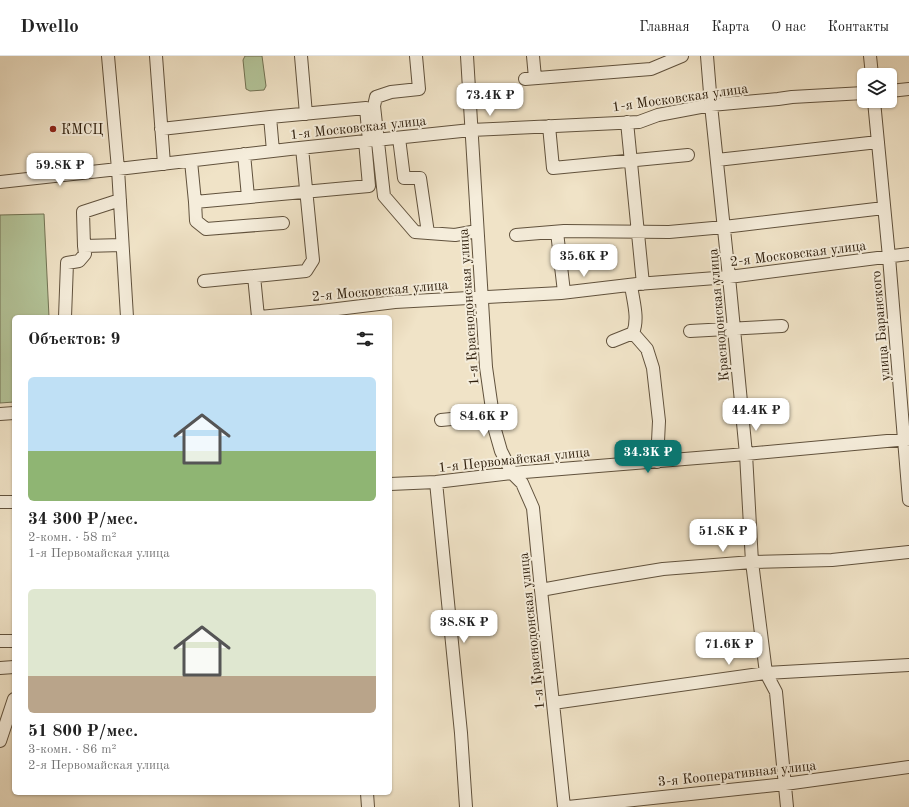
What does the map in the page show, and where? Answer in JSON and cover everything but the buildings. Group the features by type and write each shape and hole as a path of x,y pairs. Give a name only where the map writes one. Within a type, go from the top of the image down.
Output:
{"street":[{"path":"108,56 118,169 127,315"},
{"path":"156,56 164,164"},
{"path":"301,56 306,114"},
{"path":"194,202 369,186 370,141 376,98 391,92 419,89 416,56"},
{"name":"1-я Краснодонская улица","path":"467,56 486,367 492,414 501,451 512,473 522,483 534,508 541,590 564,807"},
{"path":"533,56 530,78 651,69 682,56"},
{"name":"Краснодонская улица","path":"707,56 730,277 746,454 752,562 766,673 776,692 787,807"},
{"path":"870,56 871,68"},
{"path":"897,90 909,89"},
{"name":"1-я Московская улица","path":"0,182 471,130 639,122 658,115 711,105 857,92"},
{"path":"161,129 366,108 370,141 384,196 415,232 455,235 477,231"},
{"name":"улица Баранского","path":"875,108 907,439 909,500"},
{"path":"270,117 274,151"},
{"path":"627,122 638,232 636,319 633,334"},
{"path":"550,126 553,168 688,155"},
{"path":"399,138 404,178 420,178 428,233"},
{"path":"717,160 878,142"},
{"path":"204,281 306,271 312,260 302,148"},
{"path":"244,154 248,197"},
{"path":"191,161 196,221 206,229 283,223"},
{"path":"65,315 67,263 79,262 84,254 84,212 120,200"},
{"path":"516,235 558,232 669,232 884,208"},
{"path":"558,232 564,292"},
{"path":"84,246 122,245"},
{"name":"2-я Московская улица","path":"300,315 321,314 395,302 564,292 637,284 730,277 909,254"},
{"path":"254,276 259,315"},
{"path":"690,331 782,326"},
{"path":"612,341 633,334"},
{"path":"633,334 647,349 653,368 659,421 657,462"},
{"path":"0,414 12,413"},
{"path":"441,420 492,414"},
{"name":"1-я Первомайская улица","path":"392,484 436,482 512,473 657,462 907,439"},
{"path":"436,482 461,733 466,807"},
{"path":"0,502 12,502"},
{"path":"541,590 662,570 752,562 832,560 909,552"},
{"path":"0,641 12,641"},
{"path":"553,703 766,673 909,665"},
{"path":"0,668 12,667"},
{"path":"0,741 12,706"},
{"name":"3-я Кооперативная улица","path":"568,807 785,784 909,767"},
{"path":"367,795 368,807"}],"green space":[{"path":"245,56 262,56 266,86 264,90 250,91 246,89 243,60"},
{"path":"44,214 49,315 12,315 12,402 0,403 0,215"}],"place":[{"name":"КМСЦ","path":"53,129"}]}
